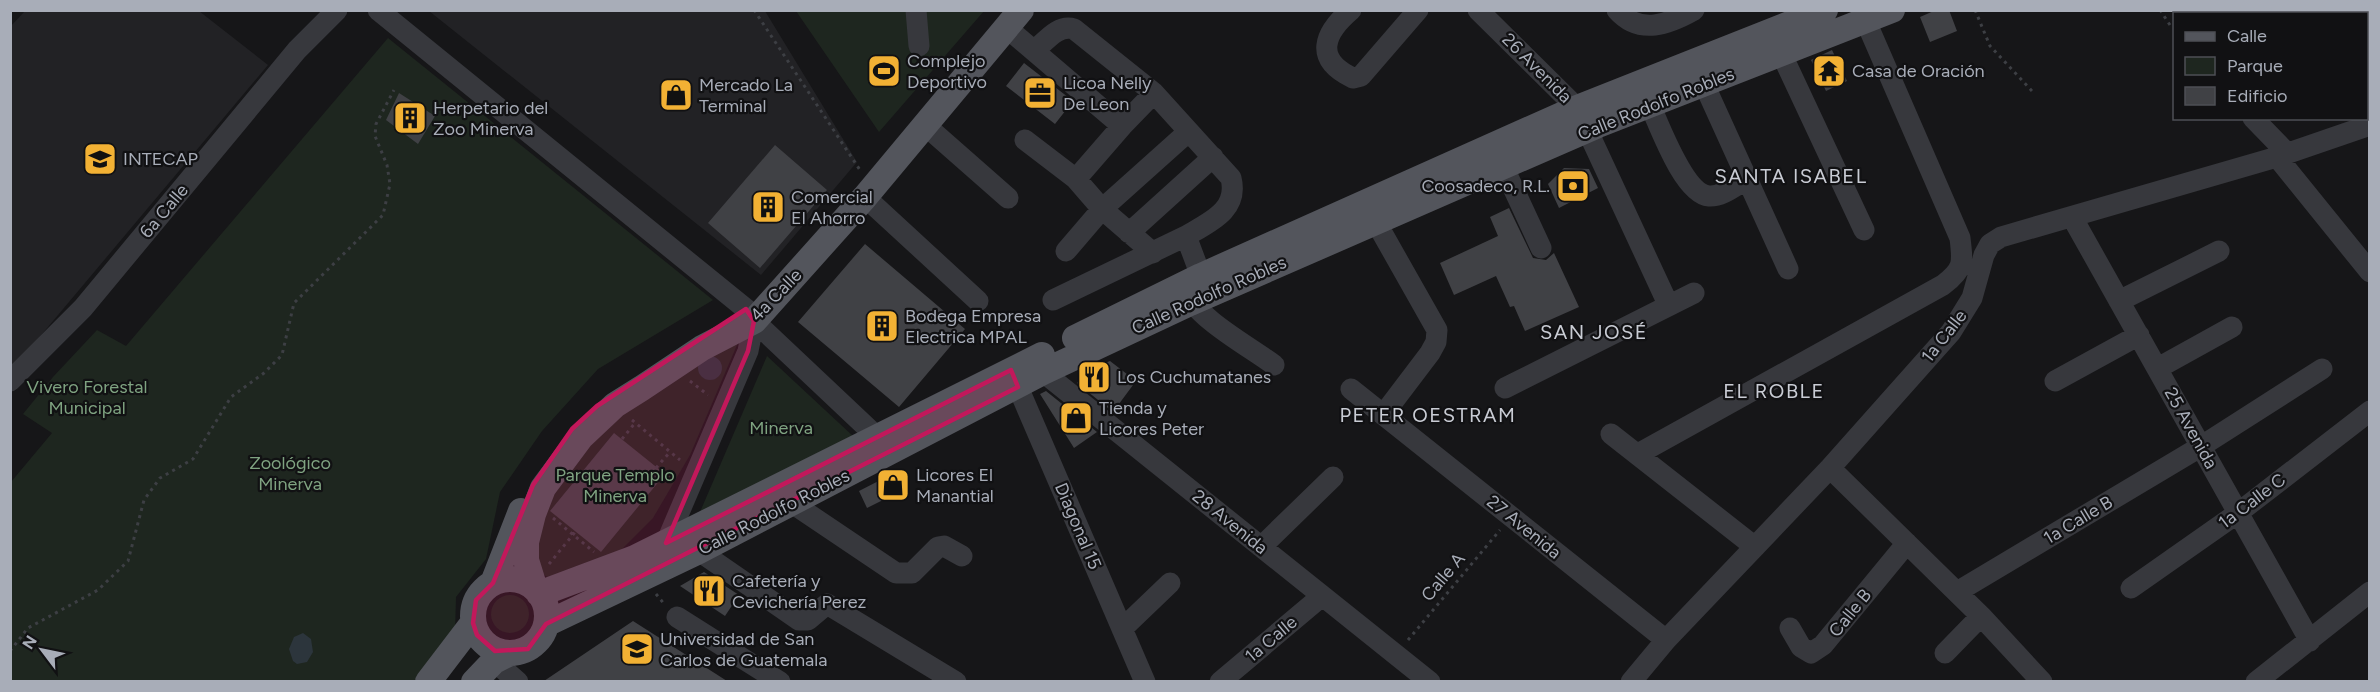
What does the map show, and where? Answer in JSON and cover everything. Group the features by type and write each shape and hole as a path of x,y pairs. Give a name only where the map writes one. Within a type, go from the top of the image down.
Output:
{"main road":[{"name":"Calle Rodolfo Robles","path":"1370,213 1503,166 1583,119 1650,105 1704,84 1777,43 1825,10"},
{"name":"Calle Rodolfo Robles","path":"540,584 635,558 882,446 1191,288 1370,213 1583,119 1777,43 1863,16 1892,10"},
{"name":"4a Calle","path":"865,188 1012,16"},
{"name":"4a Calle","path":"540,584 526,560 526,542 543,488 568,452 597,420 615,405 750,315 828,223 925,125 1012,16"},
{"name":"4a Calle","path":"493,584 528,495 550,457 572,429 597,406 750,315"},
{"name":"Calle Rodolfo Robles","path":"546,624 699,551 792,503 882,446"},
{"path":"428,681 473,623 476,600 493,584 505,580 540,584 546,624 542,634 528,649 501,657 474,681"},
{"path":"473,623 485,644 501,657"}],"street":[{"name":"6a Calle","path":"10,381 83,308 297,50 337,10"},
{"path":"378,10 750,315 882,446"},
{"path":"916,10 919,46"},
{"path":"1351,10 1334,25 1326,41 1326,52 1332,62 1353,78 1361,76 1418,10"},
{"path":"1617,10 1622,16 1643,25 1667,25 1694,10"},
{"name":"26 Avenida","path":"1481,11 1583,119"},
{"path":"1012,16 1034,51 1122,126"},
{"path":"1638,454 1943,285 1958,273 1963,259 1960,238 1863,16"},
{"path":"1034,51 1059,29 1068,27 1074,29 1154,93 1231,178 1234,190 1232,201 1223,213 1186,236 1053,300"},
{"path":"1777,43 1864,230"},
{"path":"1704,84 1788,270"},
{"path":"1076,179 1154,93"},
{"path":"1650,105 1688,183 1700,194 1717,196 1747,180"},
{"path":"1583,119 1668,304"},
{"path":"2255,120 2368,267"},
{"path":"925,125 1008,198"},
{"name":"1a Calle","path":"1631,681 1666,640 1830,468 1962,317 1972,298 1984,255 1990,244 2001,237 2282,155 2370,125"},
{"path":"1066,251 1102,209 1188,132"},
{"path":"1025,140 1076,179 1102,209 1153,253"},
{"path":"1129,233 1213,158"},
{"path":"1503,166 1541,248"},
{"path":"865,188 978,301"},
{"path":"1370,213 1437,330 1436,342 1430,353 1383,415"},
{"name":"25 Avenida","path":"2072,217 2310,641"},
{"path":"1186,236 1191,288 1274,365"},
{"path":"2119,302 2219,251"},
{"path":"1505,388 1668,304 1694,293"},
{"path":"666,543 748,351 750,315"},
{"path":"2158,368 2232,327"},
{"path":"2055,381 2139,335"},
{"name":"28 Avenida","path":"1038,365 1396,655 1418,678"},
{"path":"2200,447 2322,369"},
{"name":"Diagonal 15","path":"1014,378 1145,681"},
{"name":"27 Avenida","path":"1352,389 1666,640"},
{"name":"1a Calle C","path":"2132,588 2238,513 2370,411"},
{"path":"1611,434 1755,547"},
{"name":"1a Calle B","path":"1957,592 2200,447"},
{"path":"1830,468 1981,616 2042,681"},
{"path":"1261,547 1333,477"},
{"path":"792,503 896,573 912,573 938,547 944,546 962,556"},
{"name":"Calle B","path":"1790,628 1801,647 1811,653 1823,645 1907,543"},
{"path":"699,551 799,620 808,620 827,604 956,681"},
{"path":"1122,629 1170,583"},
{"path":"2256,681 2370,592"},
{"name":"1a Calle","path":"1220,681 1322,596"},
{"path":"1945,653 1981,616"},
{"path":"677,617 780,681"},
{"path":"501,657 518,681"}],"path":[{"path":"754,10 865,188"},
{"path":"1975,10 1990,46 2032,91"},
{"path":"2160,10 2172,28"},
{"path":"10,651 28,628 98,590 122,569 128,561 144,500 160,478 193,459 214,429 231,397 264,374 282,355 294,303 383,215 390,184 387,165 375,136 376,123 394,90"},
{"path":"690,380 707,394"},
{"path":"627,417 683,462"},
{"path":"622,439 635,423"},
{"path":"656,468 670,452"},
{"path":"552,517 574,533 595,553"},
{"name":"Calle A","path":"1396,655 1511,517"},
{"path":"540,584 574,533"},
{"path":"644,576 664,605 677,617"}],"highlighted area":[{"path":"746,309 754,321 748,351 666,543 1011,370 1018,387 546,624 528,649 495,651 477,635 473,623 476,600 493,583 533,485 572,429 597,406"}],"shaded area":[{"name":"INTECAP","path":"25,11 199,11 268,65 11,371 10,27"},
{"name":"Mercado La Terminal","path":"429,11 765,11 857,162 761,275"},
{"path":"710,356 715,357 721,363 721,373 715,379 710,380 705,379 699,373 698,368 699,363 705,357"},
{"path":"303,633 311,639 313,652 307,662 297,664 293,661 289,649 294,637"}],"green space":[{"name":"Complejo Deportivo","path":"796,11 984,11 879,132"},
{"name":"Zoológico Minerva","path":"388,38 713,300 598,369 542,431 500,492 486,559 456,597 455,633 414,681 11,682 11,482 52,433 23,414 53,377 97,330 126,346"},
{"name":"Parque Templo Minerva","path":"740,338 690,455 653,518 612,559 550,579 537,570 536,519 589,436"},
{"name":"Minerva","path":"767,356 854,437 697,519"},
{"path":"510,595 524,600 529,614 524,628 510,633 496,628 491,614 496,600"}],"building":[{"path":"1936,10 1949,10 1957,31 1930,42 1920,17"},
{"name":"Casa de Oración","path":"1832,50 1847,81 1826,91 1811,60"},
{"name":"Licoa Nelly De Leon","path":"1024,63 1073,101 1055,124 1006,86"},
{"name":"Herpetario del Zoo Minerva","path":"399,93 435,116 418,144 386,120"},
{"name":"Comercial El Ahorro","path":"775,145 827,190 760,268 708,223"},
{"name":"Coosadeco, R.L.","path":"1564,168 1589,169 1598,188 1559,208 1548,184"},
{"path":"1509,208 1533,258 1546,260 1554,253 1579,307 1525,331 1514,306 1510,307 1496,276 1454,295 1440,263 1498,236 1490,217"},
{"name":"Bodega Empresa Electrica MPAL","path":"865,244 965,329 899,407 798,322"},
{"path":"1110,361 1136,381 1113,412 1077,383 1087,370"},
{"name":"Tienda y Licores Peter","path":"1046,391 1097,432 1074,448 1040,394"},
{"path":"614,433 665,474 601,552 550,511"},
{"path":"898,471 907,488 867,508 859,491"},
{"name":"Cafetería y Cevichería Perez","path":"704,572 739,595 725,616 680,586"},
{"name":"Universidad de San Carlos de Guatemala","path":"633,621 727,681 544,681"}],"place":[{"name":"Complejo Deportivo","path":"884,71"},
{"name":"Casa de Oración","path":"1829,71"},
{"name":"Licoa Nelly De Leon","path":"1040,93"},
{"name":"Mercado La Terminal","path":"676,95"},
{"name":"Herpetario del Zoo Minerva","path":"410,118"},
{"name":"INTECAP","path":"100,159"},
{"name":"Coosadeco, R.L.","path":"1573,186"},
{"name":"Comercial El Ahorro","path":"768,207"},
{"name":"Bodega Empresa Electrica MPAL","path":"882,326"},
{"name":"Los Cuchumatanes","path":"1094,377"},
{"name":"Tienda y Licores Peter","path":"1076,418"},
{"name":"Licores El Manantial","path":"893,485"},
{"name":"Cafetería y Cevichería Perez","path":"709,591"},
{"name":"Universidad de San Carlos de Guatemala","path":"637,649"}],"district":[{"name":"SANTA ISABEL","path":"1791,176"},
{"name":"SAN JOSÉ","path":"1594,332"},
{"name":"EL ROBLE","path":"1774,391"},
{"name":"PETER OESTRAM","path":"1428,415"}],"park label":[{"name":"Vivero Forestal Municipal","path":"87,397"}]}
